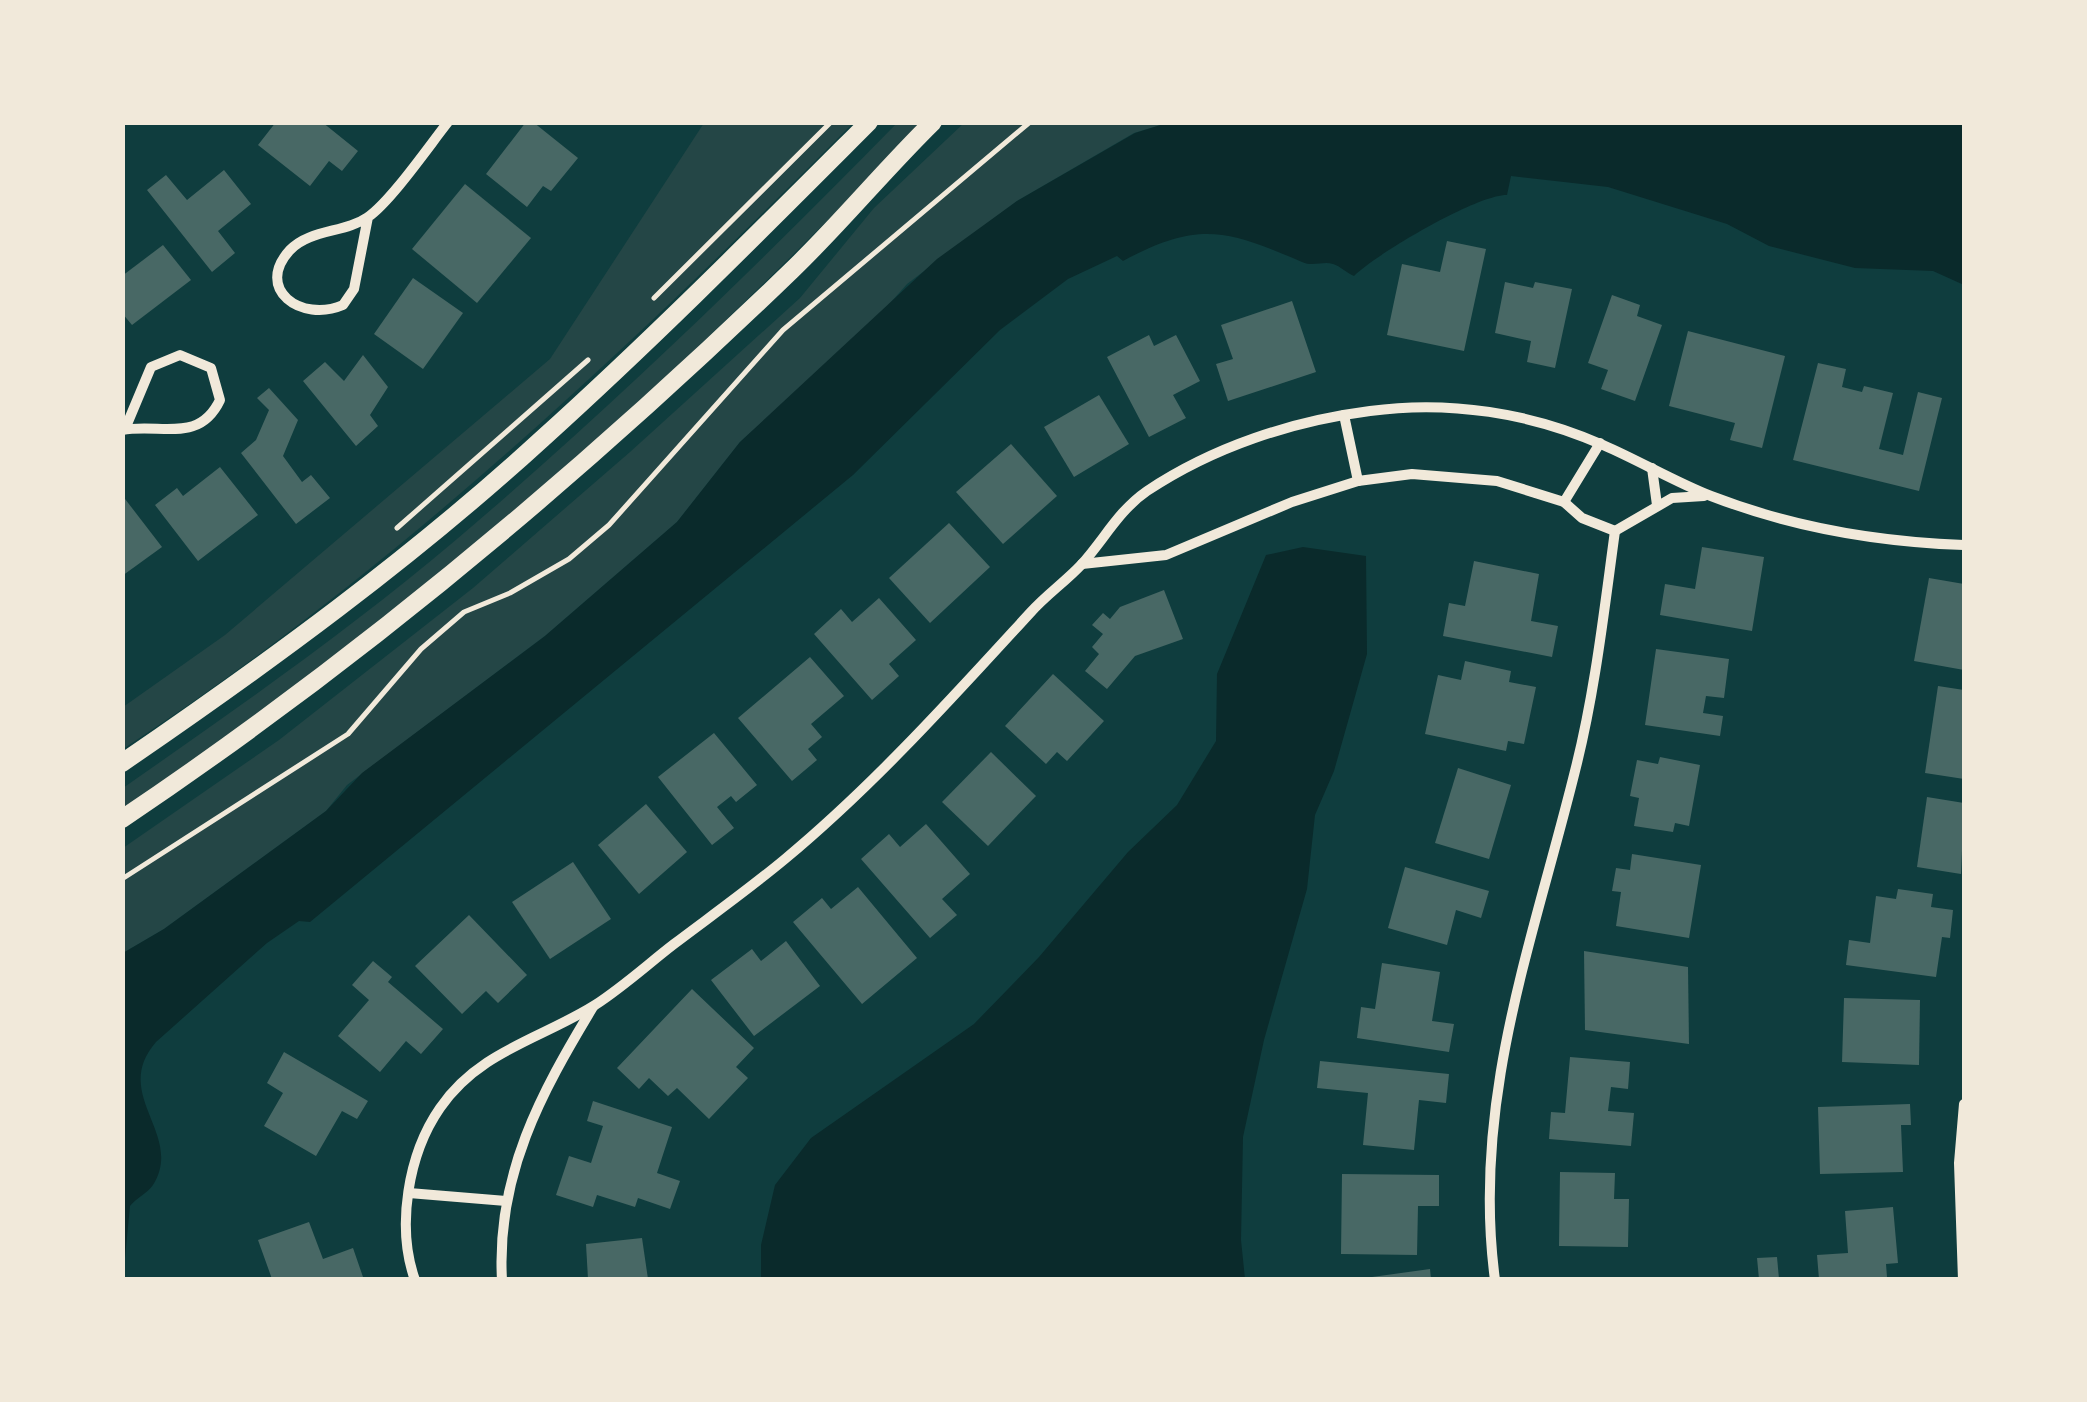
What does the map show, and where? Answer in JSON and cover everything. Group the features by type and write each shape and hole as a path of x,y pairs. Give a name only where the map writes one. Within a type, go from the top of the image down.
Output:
{"street":[{"path":"368,217 354,289 343,305 313,312 296,308 283,297 279,277 282,260 294,246 368,217 448,122"},
{"path":"122,762 322,620 541,441 714,279 868,122"},
{"path":"122,819 340,663 459,572 560,486 794,269 932,122"},
{"path":"180,355 211,368 220,400 212,416 200,426 184,430 124,430 151,367 180,355"},
{"path":"415,1280 406,1238 409,1193 428,1127 465,1079 526,1037 594,1006 786,859 895,758 1034,608 1082,564 1124,510 1146,492 1214,454 1270,432 1344,415 1418,406 1469,410 1550,425 1712,496 1867,537 1964,546"},
{"path":"1344,415 1358,481"},
{"path":"1564,502 1600,444"},
{"path":"1652,468 1657,505"},
{"path":"1082,564 1166,555 1292,502 1358,481 1412,474 1497,481 1564,502 1582,518 1615,531"},
{"path":"1494,1280 1490,1188 1502,1051 1576,769 1615,531 1672,498 1712,496"},
{"path":"502,1280 506,1202 526,1130 594,1006"},
{"path":"1963,1280 1959,1163 1964,1104"},
{"path":"409,1193 506,1202"}],"path":[{"path":"646,306 830,122"},
{"path":"122,879 348,734 421,650 464,612 510,594 568,559 596,536 783,330 1030,122"},
{"path":"393,532 590,358"}],"shaded area":[{"path":"704,123 853,123 682,292 504,456 318,609 123,749 123,707 225,635 550,359"},
{"path":"897,123 924,123 758,289 586,450 384,620 123,810 123,788 335,637 571,439 682,336"},
{"path":"964,123 1167,123 1134,133 1017,201 907,284 869,327 740,442 677,522 545,636 347,785 326,811 164,929 123,953 123,848 279,740 473,588 800,298 874,208"},
{"path":"1167,123 1964,123 1964,285 1933,271 1855,268 1769,246 1727,224 1608,187 1511,176 1507,195 1474,204 1428,227 1354,276 1333,264 1306,263 1253,243 1213,234 1172,239 1123,261 1117,256 1068,279 1000,330 853,475 310,922 299,921 267,943 156,1042 144,1061 141,1080 160,1149 160,1166 151,1188 130,1206 123,1279 123,953 164,929 326,811 362,773 545,636 677,522 740,442 937,259 1017,201 1135,133"},
{"path":"1303,547 1366,556 1367,654 1334,771 1315,815 1307,889 1264,1040 1243,1137 1241,1240 1245,1279 761,1279 761,1245 775,1185 811,1138 974,1024 1039,957 1128,852 1177,805 1216,741 1217,674 1266,555"}],"building":[{"path":"276,122 322,122 358,151 342,171 329,161 310,186 258,145"},
{"path":"526,122 533,122 578,158 551,191 543,186 527,207 486,174"},
{"path":"224,170 251,204 218,231 235,253 212,272 147,190 166,175 187,200"},
{"path":"465,184 531,238 477,303 412,249"},
{"path":"1447,241 1486,249 1464,351 1387,335 1402,264 1440,272"},
{"path":"163,245 191,280 132,325 122,313 122,276"},
{"path":"413,278 463,313 423,369 374,334"},
{"path":"1505,282 1533,288 1535,282 1572,289 1555,368 1527,362 1531,341 1495,333"},
{"path":"1612,295 1640,305 1637,316 1662,325 1635,401 1601,389 1608,370 1588,363"},
{"path":"1292,301 1316,372 1228,401 1216,364 1233,359 1221,325"},
{"path":"1688,331 1785,356 1762,448 1730,440 1735,423 1669,406"},
{"path":"1149,335 1154,346 1176,335 1200,381 1173,395 1186,418 1149,437 1107,357"},
{"path":"363,355 388,387 370,415 378,426 356,446 303,381 325,362 344,381"},
{"path":"1818,363 1846,369 1842,387 1862,392 1864,386 1893,393 1879,449 1903,455 1918,392 1942,398 1919,491 1793,460"},
{"path":"269,388 298,420 283,456 302,482 311,475 330,498 296,524 241,453 256,440 269,410 257,398"},
{"path":"1099,395 1129,444 1074,477 1044,427"},
{"path":"1011,444 1057,496 1003,544 956,492"},
{"path":"220,467 258,515 198,561 155,505 177,488 183,496"},
{"path":"122,495 162,547 122,576"},
{"path":"949,523 990,567 930,623 889,578"},
{"path":"1702,547 1764,557 1752,631 1660,615 1665,584 1695,589"},
{"path":"1474,561 1539,574 1531,621 1558,626 1552,657 1443,636 1449,603 1465,606"},
{"path":"1929,578 1964,584 1964,670 1914,661"},
{"path":"1164,590 1183,639 1135,656 1107,689 1085,671 1099,654 1092,647 1103,634 1092,625 1103,613 1110,619 1120,607"},
{"path":"879,598 916,640 889,664 899,676 872,700 814,634 841,609 852,622"},
{"path":"1656,649 1729,659 1724,698 1706,696 1703,713 1723,716 1720,736 1645,725"},
{"path":"810,657 844,696 811,724 822,737 808,749 817,760 792,781 738,718"},
{"path":"1465,661 1511,671 1509,682 1536,687 1524,744 1508,741 1506,751 1425,734 1438,675 1461,680"},
{"path":"1053,674 1104,721 1067,761 1057,752 1046,764 1005,726"},
{"path":"1938,686 1964,690 1964,779 1925,773"},
{"path":"714,733 757,785 736,802 731,796 717,807 734,828 712,845 658,777"},
{"path":"991,752 1036,796 988,846 942,802"},
{"path":"1660,757 1700,765 1689,826 1675,823 1673,832 1634,826 1639,798 1630,796 1637,760 1658,764"},
{"path":"1458,768 1511,785 1489,859 1435,843"},
{"path":"1927,797 1964,803 1961,874 1917,867"},
{"path":"646,804 687,852 639,894 598,845"},
{"path":"926,824 970,874 942,899 957,915 930,938 861,859 889,834 900,847"},
{"path":"1632,854 1701,865 1689,938 1616,926 1621,892 1612,891 1616,868 1630,870"},
{"path":"573,862 611,919 550,959 512,902"},
{"path":"1405,867 1489,891 1481,918 1456,910 1447,945 1388,928"},
{"path":"858,887 917,958 862,1004 793,922 822,898 831,909"},
{"path":"1898,889 1933,894 1931,907 1953,910 1950,938 1942,937 1936,977 1846,965 1849,940 1870,943 1876,896 1896,899"},
{"path":"469,915 527,975 498,1003 486,991 462,1014 415,966"},
{"path":"786,941 820,986 754,1036 711,980 752,949 761,961"},
{"path":"1584,951 1688,967 1689,1044 1585,1030"},
{"path":"373,961 392,977 388,982 443,1029 421,1054 406,1041 380,1072 338,1036 369,1000 352,985"},
{"path":"1382,963 1440,972 1432,1021 1454,1024 1449,1052 1357,1038 1361,1007 1375,1009"},
{"path":"692,989 754,1048 736,1067 748,1078 709,1119 677,1088 668,1096 649,1078 639,1089 617,1068"},
{"path":"1844,998 1920,1000 1919,1065 1842,1062"},
{"path":"284,1052 368,1101 357,1119 342,1111 316,1156 264,1126 283,1093 267,1083"},
{"path":"1570,1057 1630,1062 1628,1089 1611,1087 1608,1111 1634,1113 1631,1146 1549,1139 1551,1112 1565,1113"},
{"path":"1320,1061 1449,1074 1446,1103 1419,1100 1414,1150 1363,1145 1368,1093 1317,1088"},
{"path":"593,1101 672,1127 657,1173 680,1181 670,1209 638,1198 635,1207 597,1195 593,1207 556,1195 569,1156 591,1163 603,1126 587,1121"},
{"path":"1910,1104 1911,1125 1901,1125 1903,1172 1820,1174 1818,1107"},
{"path":"1560,1172 1615,1173 1614,1199 1629,1199 1628,1247 1559,1246"},
{"path":"1342,1174 1439,1175 1439,1206 1418,1206 1417,1255 1341,1254"},
{"path":"1893,1207 1898,1263 1886,1264 1887,1277 1819,1279 1817,1255 1848,1253 1845,1211"},
{"path":"309,1222 323,1259 353,1248 363,1277 272,1279 258,1240"},
{"path":"642,1238 648,1279 588,1279 586,1244"},
{"path":"1777,1257 1779,1279 1759,1279 1757,1258"},
{"path":"1430,1269 1431,1279 1372,1279 1372,1277"}]}
